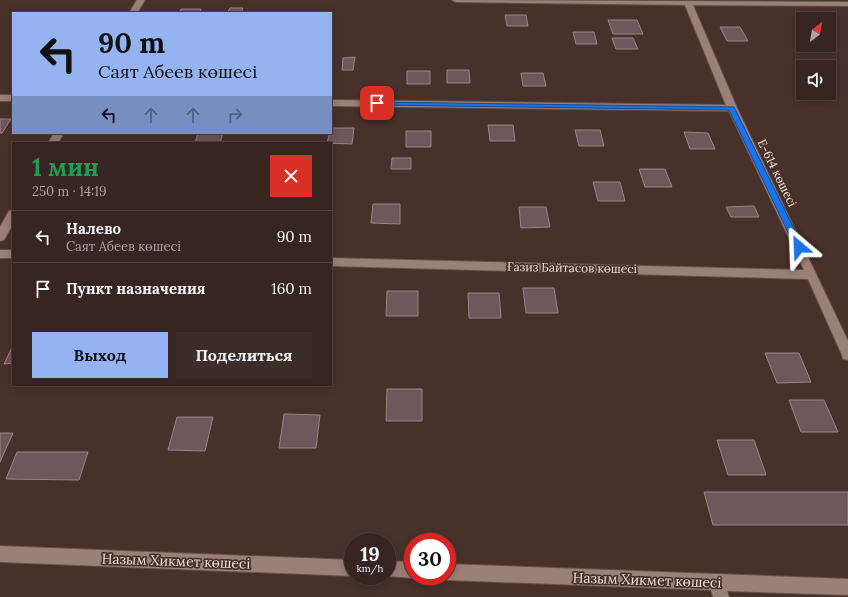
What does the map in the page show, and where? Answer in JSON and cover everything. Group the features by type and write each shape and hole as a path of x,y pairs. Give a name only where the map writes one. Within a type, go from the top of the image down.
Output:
{"street":[{"path":"134,12 141,0"},
{"path":"456,0 848,4"},
{"name":"Е-614 көшесі","path":"687,2 732,108 812,275 848,355"},
{"path":"0,98 12,98"},
{"path":"332,103 732,108"},
{"path":"0,236 12,216"},
{"path":"0,254 12,254"},
{"name":"Ғазиз Байтасов көшесі","path":"332,262 812,275"},
{"name":"Назым Хикмет көшесі","path":"0,554 344,568"},
{"name":"Назым Хикмет көшесі","path":"456,573 719,590 848,586"}],"building":[{"path":"230,8 243,8 241,12 228,12"},
{"path":"181,9 201,9 200,12 180,12"},
{"path":"505,15 526,15 528,26 507,26"},
{"path":"608,20 637,20 643,34 613,34"},
{"path":"720,27 740,27 748,41 727,41"},
{"path":"573,32 594,32 597,44 576,44"},
{"path":"612,38 633,38 638,49 616,49"},
{"path":"355,57 353,70 342,70 343,58"},
{"path":"447,70 469,70 470,83 447,83"},
{"path":"407,71 430,71 430,84 407,84"},
{"path":"521,73 543,73 546,86 523,86"},
{"path":"0,119 11,119 2,133 0,133"},
{"path":"488,125 513,125 515,141 490,141"},
{"path":"332,128 354,128 352,144 327,142 329,134 332,134"},
{"path":"575,130 600,130 604,146 579,146"},
{"path":"406,131 431,131 431,147 406,147"},
{"path":"684,132 708,133 715,149 690,149"},
{"path":"198,134 223,134 220,142 195,142"},
{"path":"392,158 411,158 411,169 391,169"},
{"path":"639,169 665,169 672,187 645,187"},
{"path":"593,182 620,182 625,201 598,201"},
{"path":"373,204 400,204 400,224 371,223"},
{"path":"754,206 759,217 731,217 726,207"},
{"path":"519,207 546,207 550,227 521,228"},
{"path":"523,288 554,288 558,313 526,313"},
{"path":"387,291 418,291 418,316 386,316"},
{"path":"468,293 499,293 501,318 469,318"},
{"path":"12,347 12,363 4,364"},
{"path":"765,353 799,353 811,382 777,383"},
{"path":"387,389 422,389 422,421 386,421"},
{"path":"789,400 824,400 838,432 801,432"},
{"path":"284,414 320,415 316,448 279,448"},
{"path":"177,417 213,417 205,451 168,450"},
{"path":"0,433 13,433 0,462"},
{"path":"717,440 754,440 766,475 728,475"},
{"path":"17,452 88,452 79,480 6,479"},
{"path":"704,492 848,492 848,525 713,525"}],"route":[{"path":"377,103 732,108 799,247"}]}
